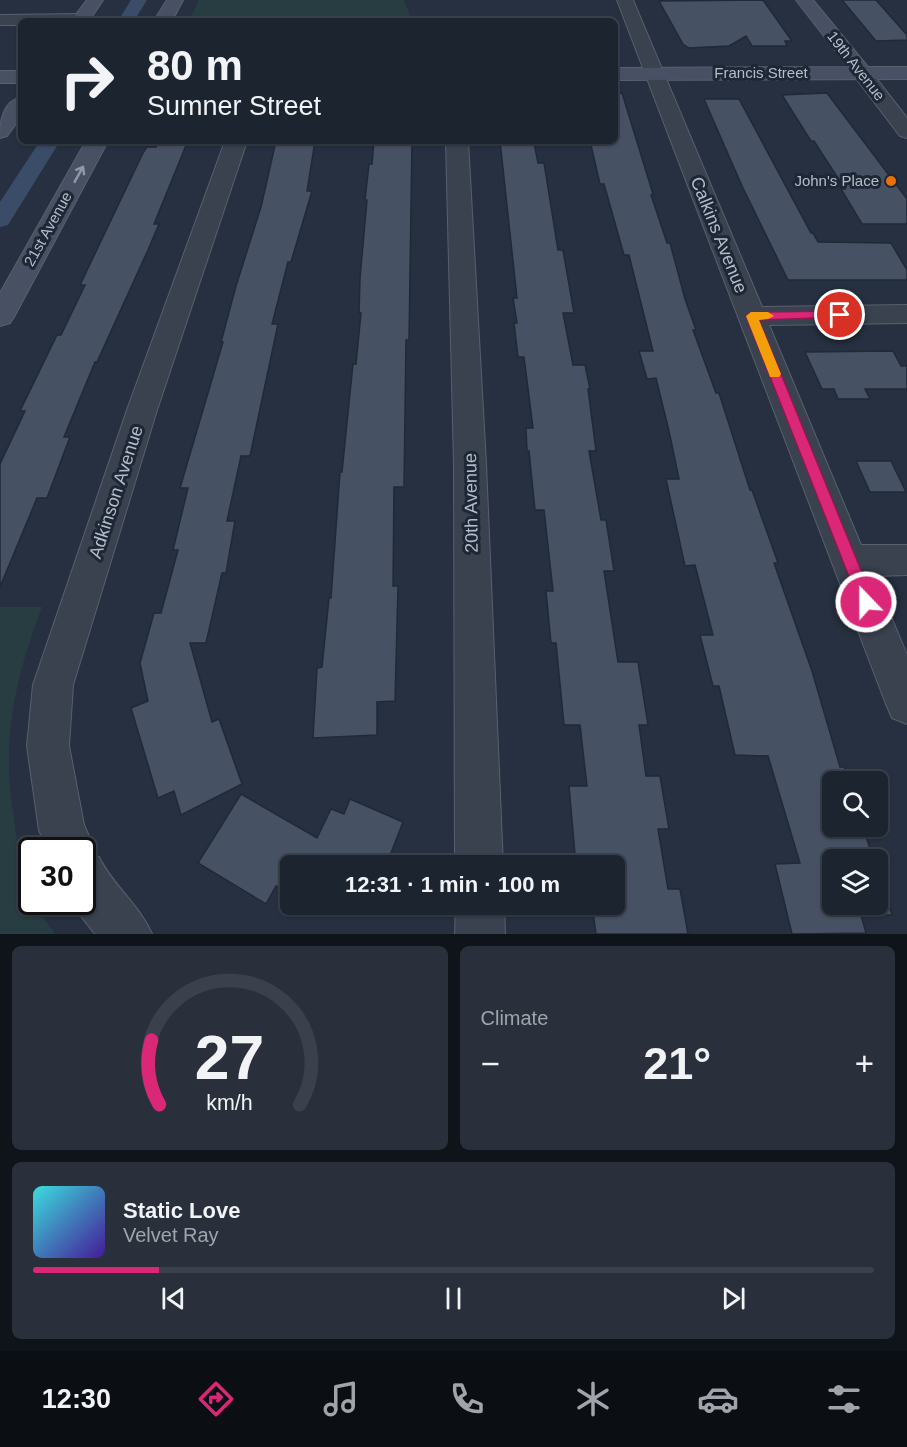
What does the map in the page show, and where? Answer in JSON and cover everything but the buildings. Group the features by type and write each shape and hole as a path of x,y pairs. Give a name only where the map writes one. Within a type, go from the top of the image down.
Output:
{"street":[{"path":"82,18 95,0"},
{"path":"165,18 175,0"},
{"name":"Calkins Avenue","path":"625,0 907,704"},
{"name":"19th Avenue","path":"804,0 907,132"},
{"path":"0,20 18,20"},
{"name":"Francis Street","path":"618,74 907,73"},
{"path":"0,77 18,77"},
{"path":"0,132 18,107"},
{"name":"21st Avenue","path":"0,317 95,144"},
{"name":"Adkinson Avenue","path":"65,837 62,830 48,746 53,685 142,410 235,144"},
{"name":"20th Avenue","path":"457,144 470,464 479,855"},
{"path":"751,316 907,314"},
{"path":"850,561 907,560"},
{"name":"Adkinson Avenue","path":"96,893 126,934"},
{"path":"480,915 480,934"}],"green space":[{"path":"199,0 404,0 411,18 190,18"},
{"path":"0,607 42,607 25,658 13,708 9,758 10,785 18,844 18,915 42,915 55,934 0,934"}],"waterway":[{"path":"128,18 139,0"},
{"path":"0,220 48,144"}],"slow traffic":[{"path":"768,316 751,316 775,374"}],"place":[{"name":"John's Place","path":"891,181"}],"route":[{"path":"840,315 751,316 866,602"}]}
